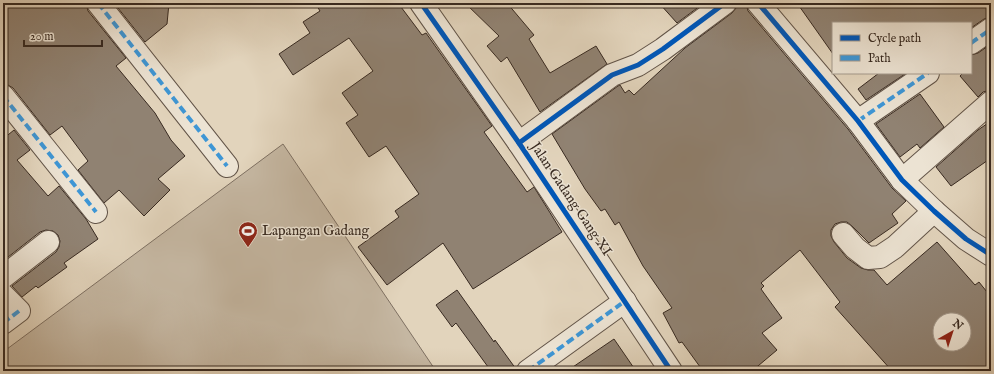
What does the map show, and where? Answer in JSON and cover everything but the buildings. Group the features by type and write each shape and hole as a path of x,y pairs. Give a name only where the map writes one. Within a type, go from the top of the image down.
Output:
{"street":[{"path":"98,3 227,166"},
{"name":"Jalan Gadang Gang XI","path":"421,3 519,143 670,371"},
{"path":"519,143 612,75 638,65 663,49 725,3"},
{"path":"758,3 858,121 902,180 966,239 991,255"},
{"path":"972,42 991,28"},
{"path":"858,121 927,74"},
{"path":"3,96 96,212"},
{"path":"902,180 991,102"},
{"path":"842,234 855,248 868,258 880,256 895,247 934,211"},
{"path":"3,277 48,242"},
{"path":"3,295 19,311 3,323"},
{"path":"528,371 625,301"}],"shaded area":[{"name":"Lapangan Gadang","path":"283,144 436,371 3,371 3,352"}],"marked path":[{"path":"98,3 227,166"},
{"path":"972,42 991,29"},
{"path":"858,121 927,74"},
{"path":"3,96 96,212"},
{"path":"528,371 625,301"},
{"path":"3,323 19,311"}],"cycle path":[{"path":"421,3 519,143 671,371"},
{"path":"519,143 612,75 638,65 663,49 725,3"},
{"path":"758,3 858,121 902,180 966,239 991,255"}],"place":[{"name":"Lapangan Gadang","path":"248,248"}]}
